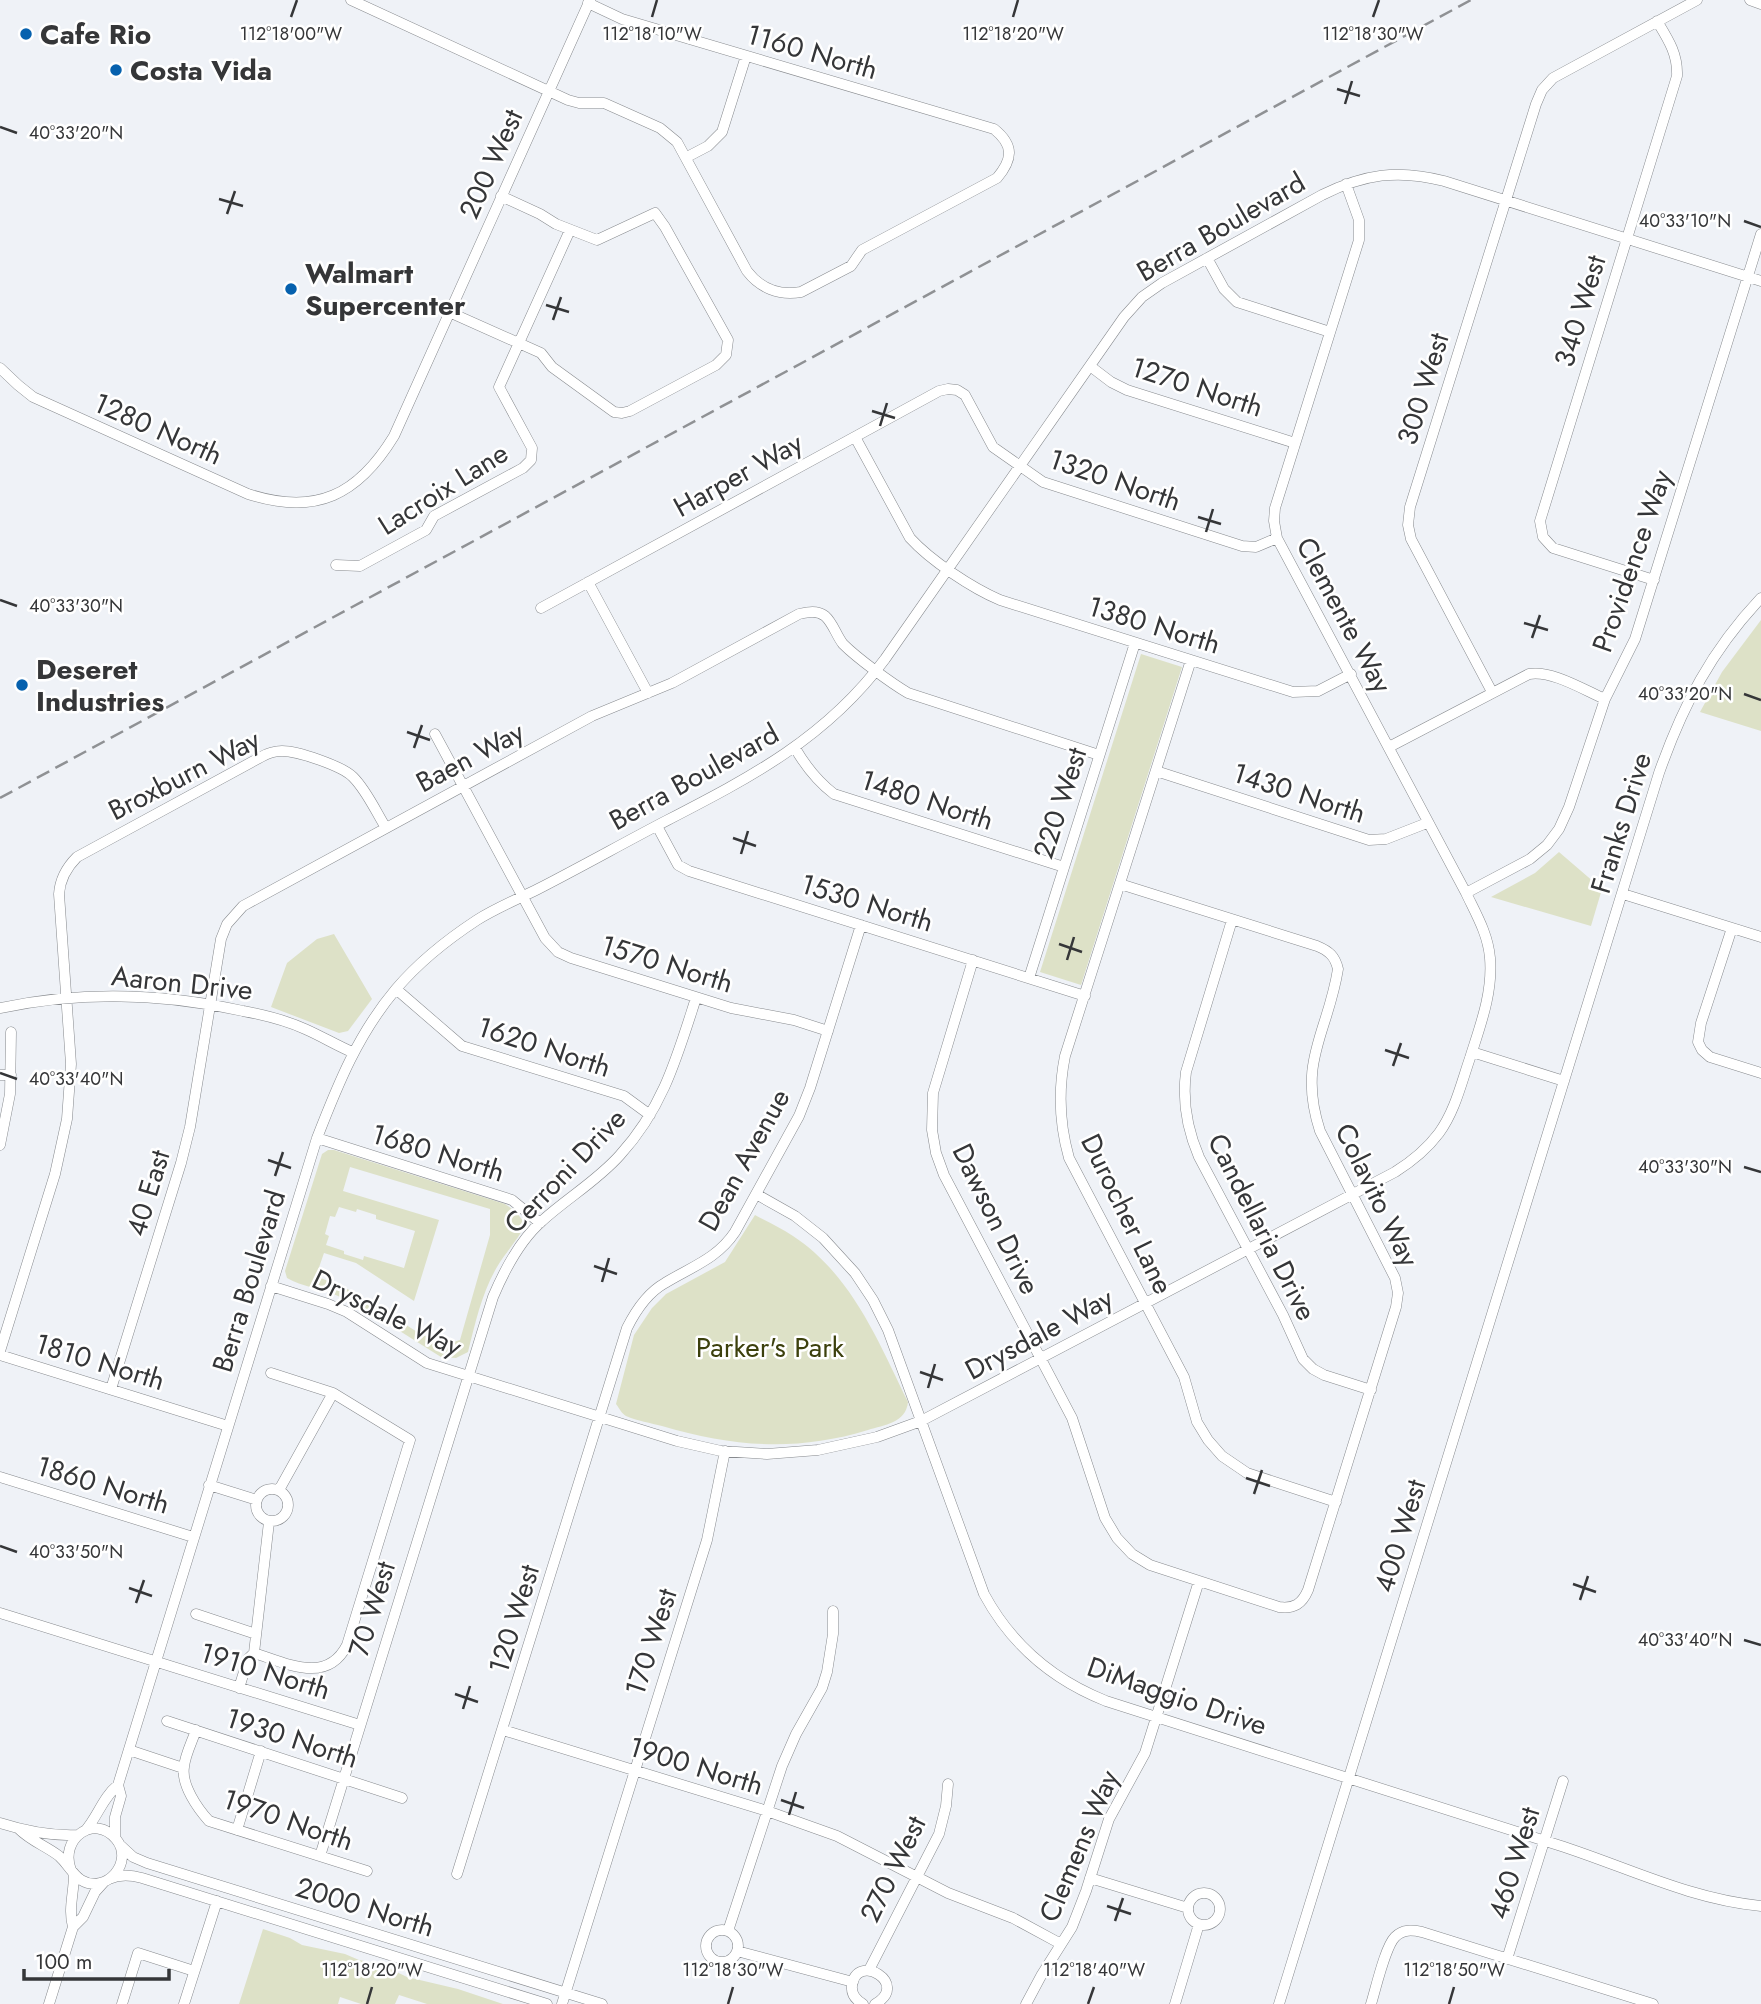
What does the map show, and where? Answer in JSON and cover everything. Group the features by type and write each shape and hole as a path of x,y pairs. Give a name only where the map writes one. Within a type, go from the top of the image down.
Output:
{"street":[{"path":"351,0 568,100 604,103 660,128 677,142 687,158 708,146 722,132 746,56"},
{"path":"1657,21 1697,0"},
{"path":"1750,0 1761,4"},
{"name":"200 West","path":"309,502 330,497 349,488 368,473 394,436 589,1"},
{"name":"1160 North","path":"589,1 622,19 994,129 1003,136 1009,156 1005,169 997,178 862,250 851,266 793,294 769,289 751,277 687,158"},
{"name":"300 West","path":"1492,692 1414,545 1409,532 1410,507 1542,90 1553,78 1657,21"},
{"name":"340 West","path":"1654,580 1558,550 1549,545 1540,527 1541,516 1677,76 1674,51 1657,21"},
{"name":"Berra Boulevard","path":"117,1842 115,1817 121,1796 118,1785 317,1138 352,1052 396,989 416,967 478,919 747,779 795,748 830,719 877,671 1124,317 1142,297 1207,258 1346,184 1370,177 1415,174 1761,281"},
{"name":"Clemente Way","path":"1346,184 1357,213 1360,234 1275,508 1274,522 1277,538 1351,674 1485,933 1491,972 1488,997 1472,1052"},
{"path":"449,312 541,353 552,367 608,409 622,413 716,365 726,355 728,340 655,213 597,240 570,230 501,195"},
{"name":"Lacroix Lane","path":"336,565 360,566 426,530 434,516 523,468 531,460 532,448 499,387 570,230"},
{"name":"Providence Way","path":"1466,893 1530,859 1554,837 1566,816 1605,699 1635,639 1761,234"},
{"path":"1207,258 1224,289 1237,302 1330,332"},
{"name":"1270 North","path":"1090,366 1121,388 1295,443"},
{"name":"1280 North","path":"0,368 33,397 248,494 284,502 309,502"},
{"name":"1320 North","path":"957,390 965,395 993,447 1050,485 1236,545 1256,547 1277,538"},
{"name":"Harper Way","path":"541,608 939,391 957,390"},
{"name":"1380 North","path":"855,437 910,538 919,548 983,593 1285,690 1301,693 1318,691 1351,674"},
{"path":"588,582 648,693"},
{"name":"Franks Drive","path":"1564,1081 1659,773 1679,720 1709,663 1761,598"},
{"name":"Baen Way","path":"211,1005 221,939 227,924 243,906 592,716 672,683 799,614 808,612 825,617 844,645 877,671"},
{"name":"220 West","path":"1028,978 1135,643"},
{"name":"Durocher Lane","path":"1191,660 1063,1068 1060,1094 1062,1133 1069,1158 1184,1377 1197,1422 1214,1449 1247,1473 1336,1502"},
{"path":"877,671 897,687 922,699 1099,755"},
{"path":"1389,747 1524,675 1540,673 1551,676 1605,699"},
{"name":"1570 North","path":"435,734 549,943 565,956 696,998 794,1020 828,1031"},
{"name":"1480 North","path":"795,748 807,768 834,794 1064,867"},
{"name":"Broxburn Way","path":"67,998 59,894 64,873 77,858 266,754 276,751 296,753 339,766 361,786 386,828"},
{"name":"1430 North","path":"1156,771 1369,840 1394,837 1427,823"},
{"name":"1530 North","path":"657,826 678,864 690,871 1085,996"},
{"path":"1120,884 1232,920"},
{"path":"1623,894 1761,937"},
{"name":"Colavito Way","path":"1232,920 1328,951 1335,959 1338,969 1336,979 1313,1059 1312,1097 1320,1131 1395,1278 1398,1293 1371,1390 1308,1590 1297,1605"},
{"name":"Candellaria Drive","path":"1232,920 1189,1059 1184,1096 1194,1145 1283,1315 1303,1359 1324,1375 1371,1390"},
{"name":"Dean Avenue","path":"600,1418 627,1328 637,1310 657,1288 720,1251 735,1232 799,1116 861,925"},
{"path":"1731,928 1698,1037 1700,1045 1710,1056 1761,1073"},
{"name":"Dawson Drive","path":"973,960 935,1081 931,1105 933,1141 944,1175 1072,1418 1105,1518 1117,1538 1132,1553 1150,1565 1279,1606 1289,1608 1297,1605"},
{"name":"1620 North","path":"396,989 462,1046 624,1096 650,1115"},
{"path":"0,1353 55,1174 65,1131 71,1064 67,998"},
{"name":"Aaron Drive","path":"0,1008 67,998 164,998 265,1016 304,1028 352,1052"},
{"name":"Cerroni Drive","path":"468,1376 499,1282 540,1223 601,1175 634,1139 668,1081 696,998"},
{"name":"40 East","path":"111,1390 187,1139 211,1005"},
{"path":"0,1145 8,1114 12,1075 11,1032"},
{"path":"1472,1052 1564,1081"},
{"name":"Drysdale Way","path":"271,1286 346,1312 427,1363 600,1418 677,1441 725,1451 784,1454 818,1450 877,1437 921,1421 1404,1166 1430,1143 1451,1112 1472,1052"},
{"path":"0,1075 12,1075"},
{"name":"400 West","path":"1279,2004 1564,1081"},
{"name":"1680 North","path":"317,1138 512,1200 540,1223"},
{"name":"DiMaggio Drive","path":"756,1194 808,1225 835,1249 856,1273 888,1330 978,1581 990,1606 1007,1630 1041,1664 1066,1682 1106,1702 1588,1854 1685,1891 1731,1903 1761,1906"},
{"name":"1810 North","path":"0,1353 228,1426"},
{"path":"254,1653 315,1669 329,1665 344,1651 410,1440 333,1393 271,1373"},
{"name":"70 West","path":"320,1856 468,1376"},
{"path":"279,1490 333,1393"},
{"name":"120 West","path":"457,1874 600,1418"},
{"name":"170 West","path":"562,2004 706,1540 725,1451"},
{"name":"1860 North","path":"0,1477 193,1537"},
{"path":"209,1485 257,1500"},
{"path":"266,1490 279,1490 288,1500 287,1514 282,1519 269,1522 258,1514 257,1500 266,1490"},
{"path":"239,1688 248,1659 254,1653 269,1522"},
{"name":"Clemens Way","path":"1026,2004 1075,1918 1109,1819 1145,1753 1199,1581"},
{"path":"729,1931 788,1751 822,1688 833,1634 833,1611"},
{"name":"1910 North","path":"0,1613 360,1725"},
{"path":"196,1614 256,1634"},
{"name":"1930 North","path":"167,1721 402,1798"},
{"path":"129,1750 183,1768 196,1730"},
{"name":"1900 North","path":"503,1730 767,1811 837,1836 959,1898 1034,1928 1061,1944"},
{"path":"237,1830 261,1751"},
{"name":"1970 North","path":"183,1768 184,1782 202,1814 209,1821 367,1871"},
{"name":"460 West","path":"1507,1959 1563,1781"},
{"name":"270 West","path":"869,1970 939,1834 948,1784"},
{"name":"Berra Boulevard","path":"81,1833 99,1812 108,1793 118,1785"},
{"path":"0,1823 55,1836 101,1830 117,1842 122,1860 120,1868 95,1892 83,1917 74,1927 49,2004"},
{"path":"19,1829 30,1839 62,1858 79,1879 92,1884 107,1880"},
{"path":"74,1927 70,1913 74,1896 72,1872 67,1861 71,1842 81,1833"},
{"name":"2000 North","path":"117,1842 133,1857 147,1863 602,2004"},
{"name":"2000 North","path":"107,1880 116,1876 134,1876 547,2004"},
{"path":"1090,1878 1188,1908"},
{"path":"1201,1894 1210,1895 1217,1900 1219,1912 1215,1920 1208,1924 1199,1924 1189,1916 1191,1900 1201,1894"},
{"path":"184,2004 217,1901"},
{"path":"1175,2004 1199,1924"},
{"path":"718,1930 729,1931 738,1941 737,1951 731,1959 721,1962 712,1958 705,1944 709,1935 718,1930"},
{"path":"1371,2004 1388,1948 1395,1937 1410,1930 1653,2004"},
{"path":"737,1951 853,1982"},
{"path":"122,2004 138,1953 194,1971"},
{"path":"863,2004 852,1993 853,1982 859,1974 869,1970 883,1977 887,1988 883,1998 875,2004"}],"green space":[{"path":"1761,620 1761,731 1700,712 1722,672"},
{"path":"1141,654 1182,667 1081,985 1040,972"},
{"path":"1559,852 1602,889 1591,926 1491,897 1535,873"},
{"path":"334,934 372,999 348,1031 339,1033 271,1007 287,963 317,939"},
{"path":"334,1150 505,1204 521,1218 525,1225 487,1287 468,1352 456,1358 441,1357 332,1293 287,1278 285,1271 322,1154","holes":["350,1167 490,1209 490,1235 460,1340 450,1343 422,1335 354,1292 316,1276 324,1253 356,1263 414,1301 439,1220 343,1191","339,1207 356,1212 357,1209 376,1215 376,1219 415,1231 404,1268 364,1256 363,1260 326,1245 329,1236 325,1234 330,1216 335,1217"]},
{"name":"Parker's Park","path":"755,1215 788,1233 814,1252 847,1290 874,1333 908,1402 899,1419 815,1442 765,1444 714,1439 635,1419 626,1416 616,1404 634,1335 652,1308 666,1294 725,1262"},
{"path":"263,1929 302,1945 380,1964 407,1977 458,1989 503,2004 427,2004 399,1995 395,2004 361,2004 340,1997 338,2004 239,2004"}],"railway":[{"path":"0,798 1471,0"}],"place":[{"name":"Cafe Rio","path":"26,34"},
{"name":"Costa Vida","path":"116,70"},
{"name":"Walmart Supercenter","path":"291,289"},
{"name":"Deseret Industries","path":"22,685"}]}
